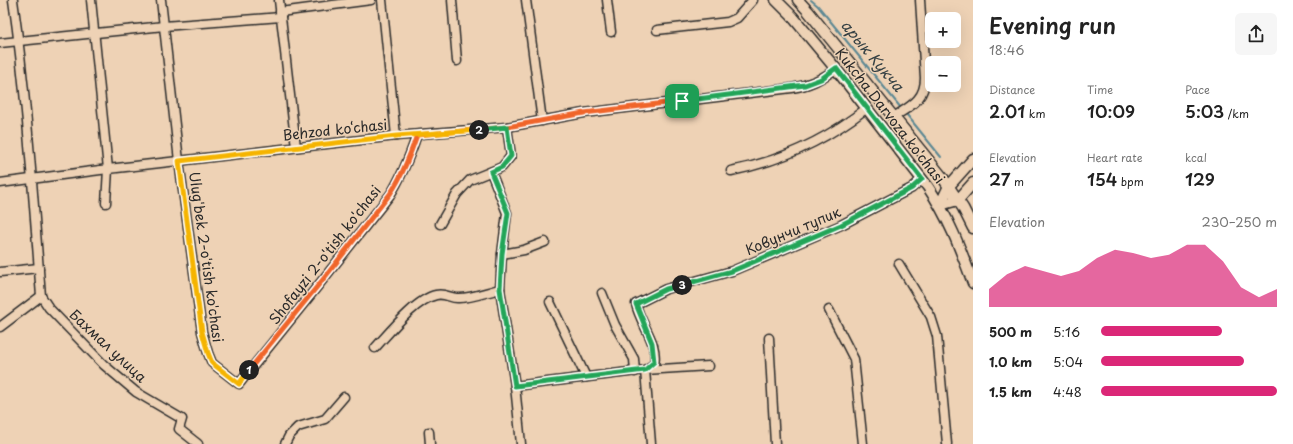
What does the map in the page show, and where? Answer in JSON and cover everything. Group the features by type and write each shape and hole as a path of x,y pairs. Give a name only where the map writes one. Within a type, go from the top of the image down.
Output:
{"main road":[{"name":"Kukcha Darvoza ko'chasi","path":"776,0 792,16 836,68 922,179 940,205 954,232 973,283"},
{"name":"Kukcha Darvoza ko'chasi","path":"798,0 949,186 973,228"},
{"path":"940,205 949,186 973,159"},
{"path":"940,205 958,200 973,183"}],"street":[{"path":"0,327 41,296 32,178 14,0"},
{"path":"91,0 108,169 106,203"},
{"name":"Ulug'bek 2-o'tish ko'chasi","path":"161,0 179,161 202,332 208,353 215,366 239,384"},
{"path":"279,0 296,147"},
{"path":"0,43 280,14 371,0"},
{"path":"382,0 396,136"},
{"path":"452,0 457,61"},
{"path":"526,0 542,121"},
{"path":"607,0 611,32"},
{"path":"657,30 728,22 737,18 753,0"},
{"path":"894,117 920,97 925,90 920,0"},
{"name":"Behzod ko‘chasi","path":"0,183 296,147 396,136 507,127 584,113 798,87 817,81 836,68"},
{"path":"731,170 780,158 838,129 867,108"},
{"path":"440,224 457,194 470,180 502,167 511,156 507,127"},
{"name":"Shofayzi 2-o'tish ko'chasi","path":"239,384 390,194 395,187 412,151 417,135"},
{"path":"491,172 508,213 502,254 500,289 515,386 521,444"},
{"name":"Ковунчи тупик","path":"645,370 654,362 652,343 636,304 666,289 732,271 841,225 912,188 922,179"},
{"path":"502,254 524,250 545,242"},
{"path":"899,264 931,317 937,336 947,444"},
{"path":"0,272 39,268"},
{"path":"375,348 408,312 424,300 435,295 447,295 456,298 500,289"},
{"path":"602,293 615,325 634,359 635,372"},
{"name":"Бахмал улица","path":"41,296 49,308 104,365 136,392 182,419 179,429 198,444"},
{"path":"550,302 586,377"},
{"path":"829,310 854,359 863,444"},
{"path":"769,338 775,444"},
{"path":"515,386 645,370 709,366"},
{"path":"645,370 650,444"},
{"path":"285,444 289,436 298,427 324,419 344,397"},
{"path":"429,432 430,444"}],"waterway":[{"name":"арык Кукча","path":"811,0 818,6 901,108"},
{"name":"арык Кукча","path":"907,115 941,157"}],"route":[{"path":"682,101 584,113 507,127 417,135 412,151 395,187 390,194 239,384 212,363 202,332 179,161 396,136 507,127 511,156 502,167 491,172 508,213 502,254 500,289 515,386 645,370 654,364 652,343 636,305 637,303 666,289 732,271 841,225 912,188 922,179 836,68 813,83 792,88 682,101"}]}
